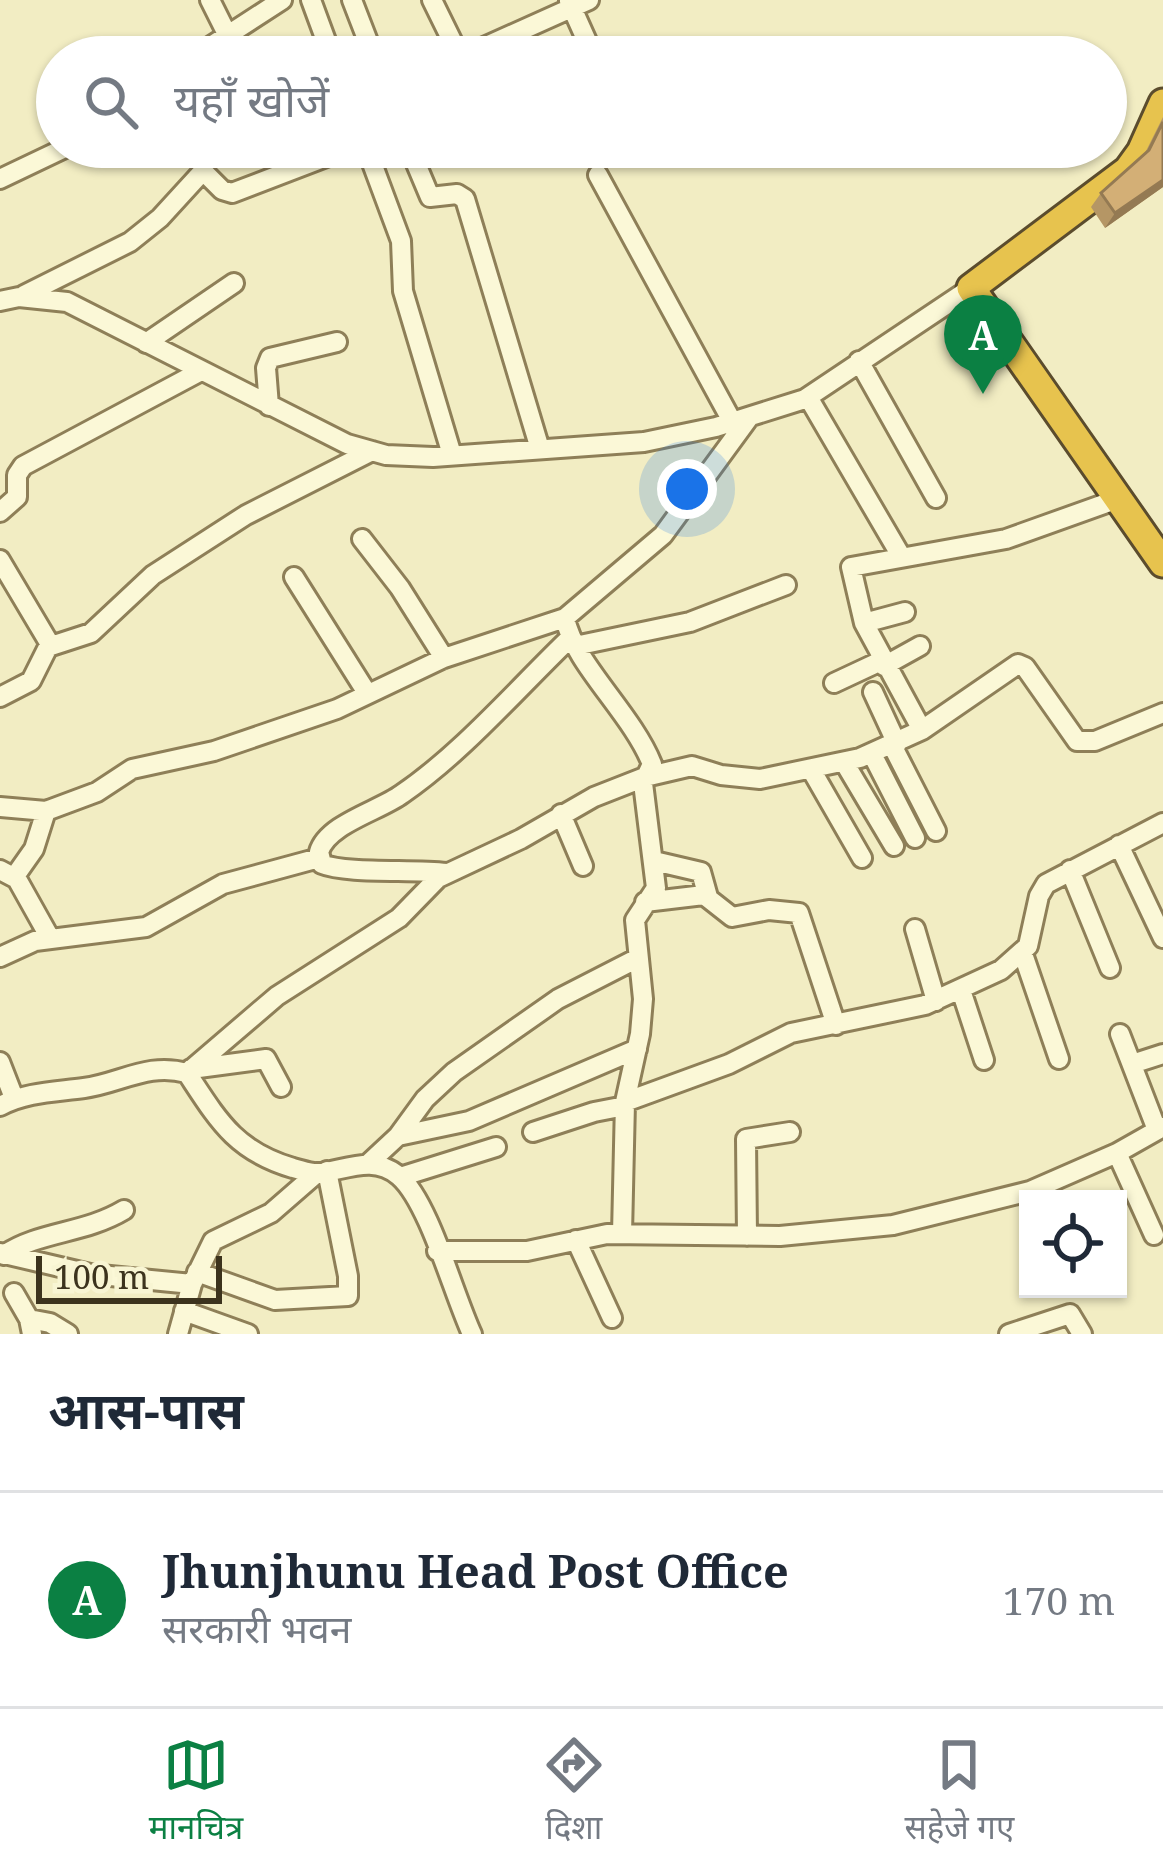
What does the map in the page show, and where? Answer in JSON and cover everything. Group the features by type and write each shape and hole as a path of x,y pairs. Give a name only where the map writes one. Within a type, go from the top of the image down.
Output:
{"highway":[{"path":"976,284 1128,170 1163,103"},
{"path":"976,284 1163,563"},
{"path":"976,284 1163,542"}],"street":[{"path":"210,0 227,34"},
{"path":"224,36 282,0"},
{"path":"310,0 324,36"},
{"path":"352,0 366,36"},
{"path":"432,0 450,36"},
{"path":"505,36 576,2 587,36"},
{"path":"0,178 36,161"},
{"path":"10,299 130,242 160,218 203,171 232,193 297,168"},
{"path":"374,168 401,241 403,291 452,455"},
{"path":"418,168 430,197 457,194 465,199 540,449"},
{"path":"598,175 741,420"},
{"path":"146,343 234,284"},
{"path":"10,299 67,302 347,444 386,455 452,455 644,442 741,420 808,397 976,284"},
{"path":"269,406 266,368 270,358 337,342"},
{"path":"859,361 936,498"},
{"path":"0,512 16,499 16,475 23,466 201,371"},
{"path":"808,397 901,556"},
{"path":"0,807 46,811 98,791 132,769 214,751 337,709 444,658 565,618 663,535 741,420"},
{"path":"0,698 31,681 51,646 91,633 153,575 231,524 372,451"},
{"path":"922,730 864,623 851,567 1006,539 1118,499"},
{"path":"362,539 444,658"},
{"path":"0,560 51,646"},
{"path":"294,577 367,693"},
{"path":"319,858 323,840 407,791 572,642 690,622 786,584"},
{"path":"864,623 905,612"},
{"path":"565,618 572,642 636,728 652,764 645,777 656,887 635,920 643,999 625,1104 622,1234"},
{"path":"834,682 920,646"},
{"path":"189,1071 278,996 399,918 446,873 645,777 692,766 760,779 872,754 922,730 1020,664 1077,741 1095,741 1163,713"},
{"path":"873,692 936,831"},
{"path":"872,754 915,838"},
{"path":"844,762 894,846"},
{"path":"812,770 862,858"},
{"path":"46,811 34,849 8,873 50,938"},
{"path":"561,814 583,866"},
{"path":"533,1132 625,1104 791,1034 936,1001 962,990 1023,954 1042,891 1070,870 1163,823"},
{"path":"1119,845 1163,938"},
{"path":"319,858 335,869 446,873"},
{"path":"0,957 50,938 146,927 224,884 319,858"},
{"path":"654,861 701,872 708,897"},
{"path":"1070,870 1110,968"},
{"path":"645,902 689,895 708,897 732,917 769,910 799,913 836,1024"},
{"path":"914,929 936,1001"},
{"path":"1023,954 1059,1058"},
{"path":"369,1163 398,1136 425,1099 466,1063 558,1000 638,958"},
{"path":"962,990 984,1060"},
{"path":"1050,1190 1160,1129 1120,1034"},
{"path":"398,1136 488,1114 637,1049"},
{"path":"1132,1064 1163,1054"},
{"path":"2,1073 7,1102 89,1088 137,1071 189,1071 266,1059 281,1087"},
{"path":"189,1071 235,1140 266,1161 322,1172 369,1163 400,1177 427,1216 472,1334"},
{"path":"747,1236 746,1139 790,1132"},
{"path":"400,1177 496,1148"},
{"path":"1118,1153 1154,1235"},
{"path":"2,1254 90,1274 195,1278 275,1300 348,1296 348,1276 322,1172"},
{"path":"178,1334 195,1278 217,1237 271,1213 322,1172"},
{"path":"437,1251 527,1251 622,1234 747,1236 893,1225 1019,1197"},
{"path":"2,1254 23,1243 84,1230 124,1210"},
{"path":"576,1240 612,1318"},
{"path":"14,1293 31,1327 50,1323 68,1334"},
{"path":"184,1311 248,1334"},
{"path":"1009,1334 1070,1314 1082,1334"}],"building":[{"path":"1163,122 1163,180 1115,213 1101,193 1149,150"}],"place":[{"name":"Jhunjhunu Head Post Office","path":"983,394"}]}
